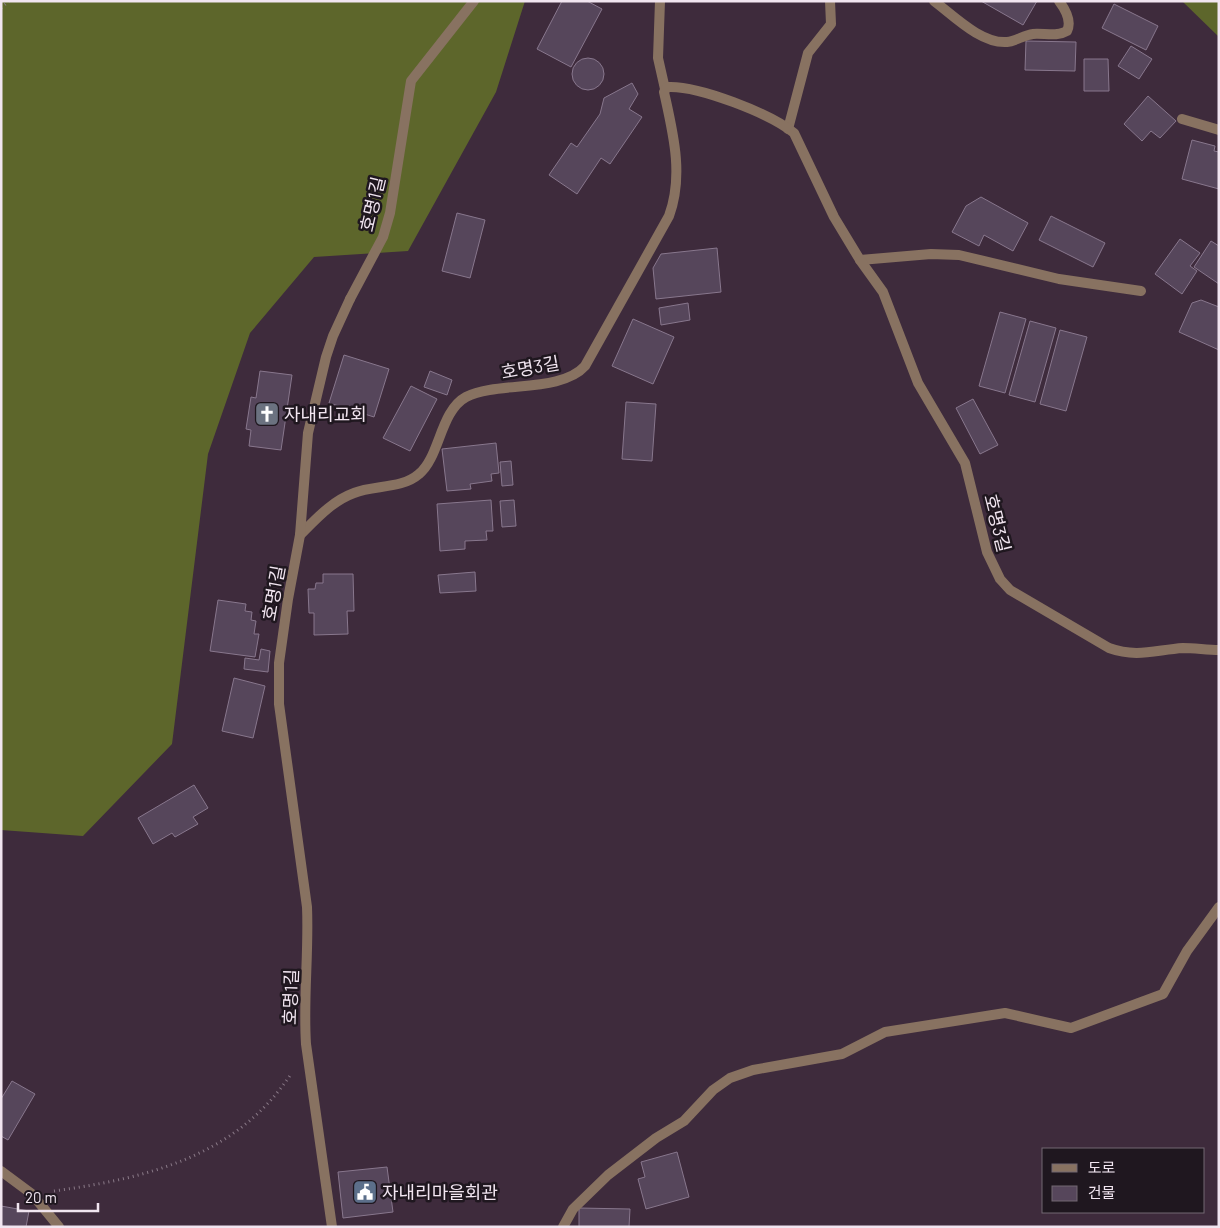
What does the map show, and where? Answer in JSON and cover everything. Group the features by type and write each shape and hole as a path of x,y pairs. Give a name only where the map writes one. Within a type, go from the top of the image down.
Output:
{"street":[{"name":"호명1길","path":"332,1227 306,1050 304,1019 308,937 307,907 278,686 283,630 300,535 306,451 314,404 333,336 350,299 383,237 390,213 411,82 474,1"},
{"name":"호명3길","path":"300,535 332,505 347,496 363,490 407,481 420,474 451,412 463,399 478,393 561,380 575,375 585,366 673,205 676,181 676,155 658,58 660,1"},
{"path":"788,129 808,53 831,24 830,1"},
{"path":"934,1 984,36 996,41 1005,42 1029,34 1059,34 1067,31 1070,25 1068,16 1058,1"},
{"name":"호명3길","path":"665,89 677,87 703,93 742,106 784,124 802,146 834,217 860,260 883,292 918,383 965,463 987,552 1000,579 1022,599 1109,648 1123,653 1139,654 1183,648 1219,650"},
{"path":"1182,119 1219,130"},
{"path":"860,260 931,254 959,255 1059,279 1142,291"},
{"path":"563,1227 573,1209 608,1175 656,1138 684,1121 713,1090 730,1078 752,1070 842,1054 885,1032 1005,1013 1071,1028 1163,994 1188,951 1219,907"},
{"path":"1,1170 32,1194 59,1227"}],"path":[{"path":"1,8 10,1"},
{"path":"32,1194 94,1185 162,1169 185,1161 213,1146 265,1109 278,1094 306,1050"}],"green space":[{"path":"1,1 525,1 496,92 408,251 314,257 250,333 208,454 172,744 83,836 1,830"},
{"path":"1182,1 1219,1 1219,37"}],"building":[{"path":"562,1 587,1 602,9 571,67 537,49"},
{"path":"981,1 1037,1 1023,25"},
{"path":"1114,4 1158,26 1146,50 1102,28"},
{"path":"1026,41 1076,42 1075,71 1025,70"},
{"path":"1131,46 1152,59 1139,79 1118,66"},
{"path":"588,58 594,59 599,63 603,68 603,80 599,85 594,89 588,90 582,89 577,85 573,80 572,74 573,68 577,63 582,59"},
{"path":"1084,59 1108,59 1109,91 1084,91"},
{"path":"632,83 638,94 629,109 642,117 610,164 601,158 577,194 549,175 571,143 577,147 600,114 604,98"},
{"path":"1148,96 1176,121 1160,138 1151,131 1142,141 1124,124"},
{"path":"1192,140 1215,146 1214,151 1219,152 1219,189 1182,179"},
{"path":"981,197 1028,223 1013,251 984,235 979,246 952,232 966,206"},
{"path":"457,213 485,220 470,278 442,271"},
{"path":"1051,216 1105,243 1093,267 1039,240"},
{"path":"1180,239 1200,253 1190,266 1197,271 1182,294 1155,274"},
{"path":"1211,241 1219,246 1219,284 1194,267"},
{"path":"717,248 721,292 656,299 653,268 661,254"},
{"path":"1201,300 1219,307 1219,350 1179,332 1192,303"},
{"path":"688,303 690,320 661,325 659,308"},
{"path":"1000,312 1026,319 1005,393 979,386"},
{"path":"633,319 674,337 653,384 612,366"},
{"path":"1030,321 1056,328 1035,402 1009,395"},
{"path":"1060,330 1087,337 1066,411 1040,404"},
{"path":"344,355 389,369 374,417 329,403"},
{"name":"자내리교회","path":"260,371 292,375 281,450 249,446 251,430 246,429 251,397 256,398"},
{"path":"430,371 452,380 447,395 424,387"},
{"path":"411,386 437,399 410,451 383,438"},
{"path":"973,399 998,445 980,454 956,408"},
{"path":"626,402 656,404 652,461 622,459"},
{"path":"496,443 499,473 491,474 492,481 470,484 471,489 447,491 442,449"},
{"path":"511,461 513,485 502,486 500,462"},
{"path":"491,500 493,531 486,531 487,540 465,541 465,549 440,551 437,504"},
{"path":"514,500 516,526 502,527 500,501"},
{"path":"475,572 476,591 440,593 438,575"},
{"path":"323,574 353,574 354,611 347,611 348,634 314,635 314,613 309,613 308,589 315,589 316,583 323,583"},
{"path":"218,600 246,604 245,611 252,612 251,620 256,621 254,634 259,634 255,657 210,651"},
{"path":"261,649 270,651 268,672 244,669 245,658 259,660"},
{"path":"234,678 265,686 253,738 222,731"},
{"path":"194,785 208,808 193,817 198,824 175,837 172,833 153,844 138,818"},
{"path":"12,1081 35,1094 8,1140 1,1136 1,1099"},
{"path":"677,1152 689,1197 646,1209 638,1179 645,1177 641,1162"},
{"name":"자내리마을회관","path":"387,1167 393,1212 343,1218 338,1172"},
{"path":"1,1206 29,1211 26,1227 1,1226"},
{"path":"579,1208 630,1209 629,1227 579,1227"}],"place":[{"name":"자내리교회","path":"267,414"},
{"name":"자내리마을회관","path":"365,1192"}]}
